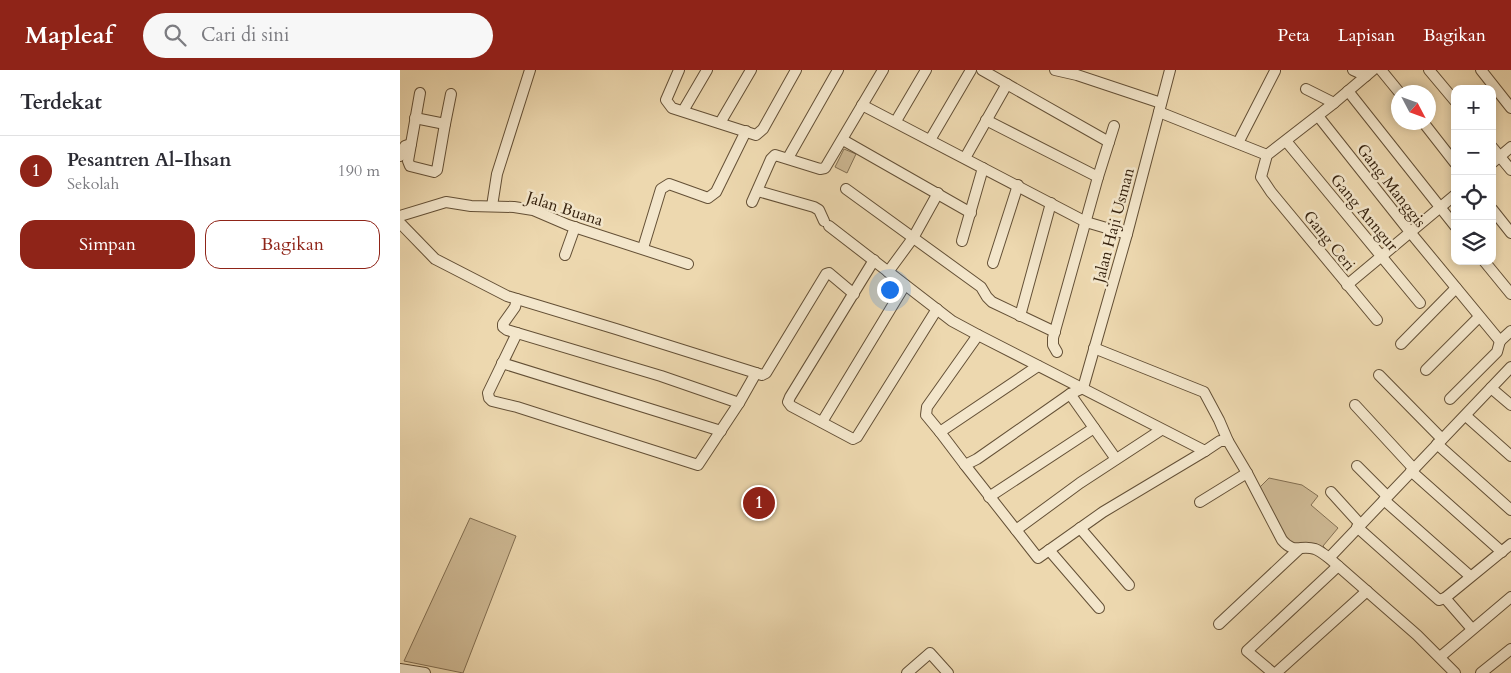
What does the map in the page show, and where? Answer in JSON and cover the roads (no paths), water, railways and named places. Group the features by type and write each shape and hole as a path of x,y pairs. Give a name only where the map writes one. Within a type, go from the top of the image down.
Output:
{"street":[{"path":"492,206 498,174 530,70"},
{"path":"679,70 666,100 672,108 756,135 760,133 796,70"},
{"path":"683,111 707,70"},
{"path":"720,123 751,70"},
{"path":"788,158 838,70"},
{"path":"752,202 771,159 776,155 820,169 825,168 883,70"},
{"path":"896,121 926,70"},
{"path":"930,140 971,70"},
{"path":"982,70 1109,142"},
{"path":"1055,70 1077,73 1160,107 1238,144 1267,155 1370,73"},
{"name":"Jalan Haji Usman","path":"1083,388 1127,234 1170,70"},
{"path":"1353,70 1370,73"},
{"path":"1381,70 1393,85"},
{"path":"1429,70 1451,96"},
{"path":"1481,70 1511,108"},
{"path":"1238,144 1276,71"},
{"path":"965,158 1007,84"},
{"path":"1306,89 1334,103"},
{"path":"1348,91 1451,222"},
{"path":"400,156 415,118 420,92"},
{"path":"405,144 409,165 434,172 439,165 452,94"},
{"path":"862,105 896,121 1086,222 1127,234"},
{"name":"Gang Manggis","path":"1318,116 1500,342"},
{"path":"415,118 446,124"},
{"path":"986,120 1098,178"},
{"path":"1058,352 1052,345 1055,332 1114,126"},
{"path":"1429,130 1451,158"},
{"path":"643,248 661,189 669,184 708,198 712,197 746,131"},
{"path":"843,140 971,213"},
{"name":"Gang Anngur","path":"1286,141 1420,303"},
{"path":"1511,147 1496,160 1511,170"},
{"name":"Gang Ceri","path":"1267,155 1261,177 1271,192 1377,320"},
{"path":"962,241 983,168"},
{"path":"994,263 1018,185"},
{"path":"846,189 981,287 987,298 992,302 1055,332"},
{"path":"758,191 819,210 826,224 952,321 1205,451"},
{"path":"888,272 912,238 938,193"},
{"path":"1347,285 1451,198"},
{"name":"Jalan Buana","path":"400,216 446,202 471,206 514,207 533,210 575,227 688,264"},
{"path":"1020,316 1051,203"},
{"path":"1496,214 1511,232"},
{"path":"565,256 575,227"},
{"path":"402,230 434,259 484,286 517,299 762,375 766,373 826,274 829,273 834,276 854,294"},
{"path":"874,260 788,402 794,408 853,439 858,437 937,309"},
{"path":"1487,265 1511,294"},
{"path":"822,422 905,285"},
{"path":"1401,344 1456,288"},
{"path":"517,299 515,307 503,324 503,327 507,330 661,376 739,403"},
{"path":"1426,370 1479,317"},
{"path":"1450,399 1497,352 1500,342 1511,331"},
{"path":"517,333 488,393 492,401 518,407 698,465 756,374"},
{"path":"978,335 927,407 926,415 1038,558 1080,528 1220,441 1228,441"},
{"path":"1094,348 1204,392 1228,441 1282,540 1288,546 1299,549 1315,549 1329,558 1440,657 1455,673"},
{"path":"502,363 721,431"},
{"path":"940,432 1038,366"},
{"path":"1329,558 1511,367"},
{"path":"1379,375 1439,441 1511,510"},
{"path":"965,465 977,459 1070,394 1083,388"},
{"path":"1491,388 1511,405"},
{"path":"1070,394 1116,459"},
{"path":"1355,405 1412,470 1502,552"},
{"path":"1466,416 1511,456"},
{"path":"989,497 1094,428"},
{"path":"1016,530 1116,459 1161,430"},
{"path":"1357,466 1386,498 1470,576"},
{"path":"1200,502 1247,473"},
{"path":"1331,492 1359,526 1442,599 1472,629"},
{"path":"1080,528 1129,584"},
{"path":"1442,599 1511,544"},
{"path":"1219,624 1299,549"},
{"path":"1049,550 1099,608"},
{"path":"1338,566 1247,651 1275,673 1367,591"},
{"path":"1440,657 1511,597"},
{"path":"1481,673 1511,648"},
{"path":"907,673 930,653 948,673"},
{"path":"400,669 425,673"}],"place":[{"name":"Pesantren Al-Ihsan","path":"759,503"}]}
